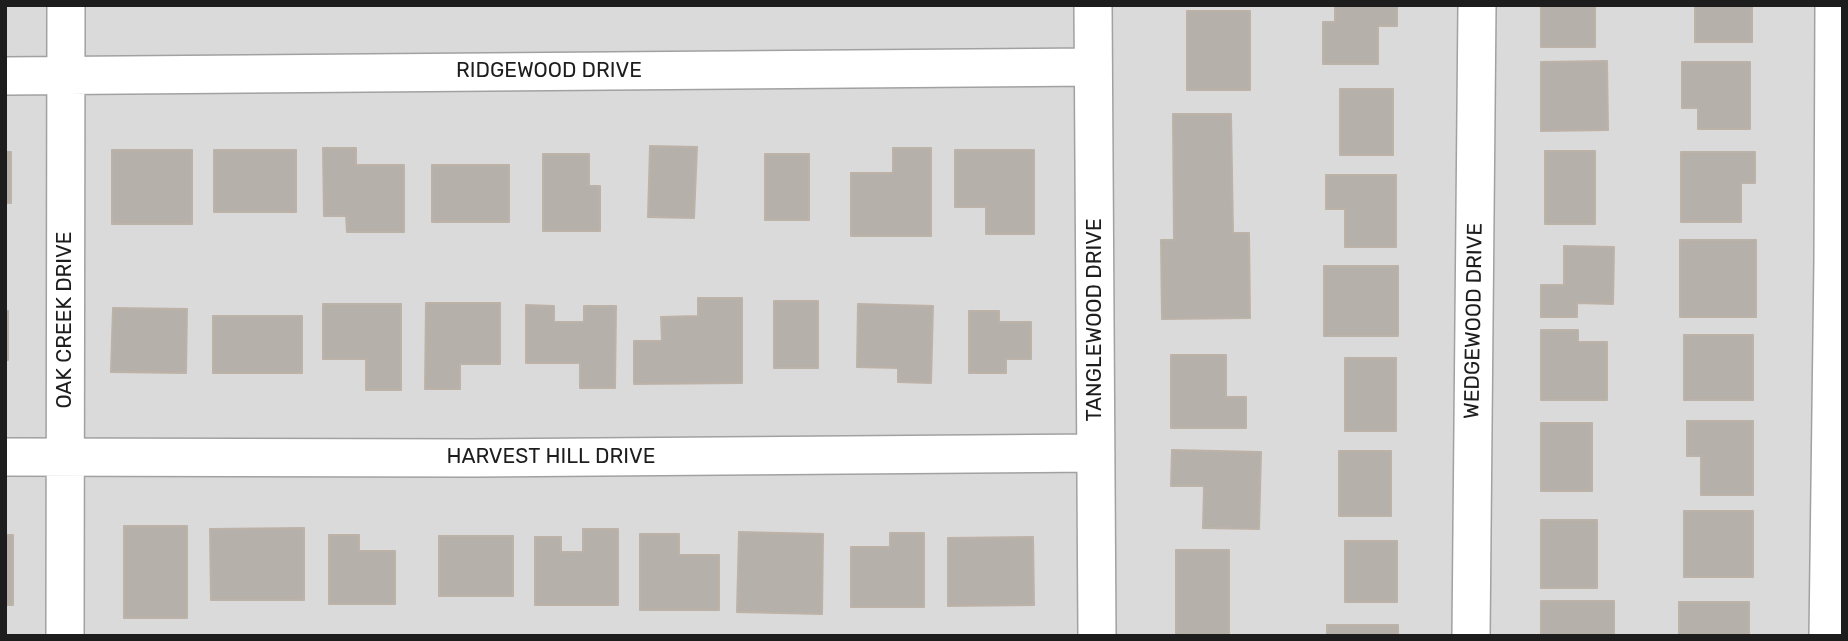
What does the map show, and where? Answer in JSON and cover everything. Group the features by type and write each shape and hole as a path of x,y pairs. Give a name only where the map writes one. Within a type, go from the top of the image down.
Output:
{"street":[{"name":"OAK CREEK DRIVE","path":"65,636 66,5"},
{"name":"TANGLEWOOD DRIVE","path":"1093,5 1097,636"},
{"name":"WEDGEWOOD DRIVE","path":"1471,636 1477,5"},
{"path":"1828,636 1834,5"},
{"name":"RIDGEWOOD DRIVE","path":"5,76 1093,67"},
{"name":"HARVEST HILL DRIVE","path":"5,457 474,458 1096,453"}],"shaded area":[{"path":"5,5 1843,5 1843,636 5,636"}],"building":[{"path":"1335,5 1397,5 1397,26 1378,26 1378,64 1323,64 1323,22 1335,22"},
{"path":"1541,5 1595,5 1595,47 1541,47"},
{"path":"1695,5 1752,5 1752,42 1695,42"},
{"path":"1187,11 1250,11 1250,90 1187,90"},
{"path":"1607,61 1608,130 1541,131 1541,62"},
{"path":"1682,62 1750,62 1750,129 1698,129 1698,108 1682,108"},
{"path":"1340,89 1393,89 1393,155 1340,155"},
{"path":"1173,114 1231,114 1233,233 1249,233 1250,318 1162,319 1161,240 1174,240"},
{"path":"650,146 697,147 694,218 648,217"},
{"path":"323,148 356,148 356,165 404,165 404,232 347,232 346,216 324,216"},
{"path":"893,148 931,148 931,236 851,236 851,173 893,173"},
{"path":"112,150 192,150 192,224 112,224"},
{"path":"214,150 296,150 296,212 214,212"},
{"path":"955,150 1034,150 1034,234 986,234 986,207 955,207"},
{"path":"1545,151 1595,151 1595,224 1545,224"},
{"path":"5,152 11,152 11,203 5,203"},
{"path":"1681,152 1755,152 1755,183 1741,183 1741,222 1681,222"},
{"path":"543,154 589,154 589,186 600,186 600,231 543,231"},
{"path":"765,154 809,154 809,220 765,220"},
{"path":"432,165 509,165 509,222 432,222"},
{"path":"1326,175 1396,175 1396,247 1345,247 1345,209 1326,209"},
{"path":"1680,240 1756,240 1756,317 1680,317"},
{"path":"1564,246 1614,247 1613,304 1577,303 1577,317 1541,317 1541,285 1564,285"},
{"path":"1324,266 1398,266 1398,336 1324,336"},
{"path":"698,298 742,298 742,383 634,384 634,341 662,341 661,317 698,316"},
{"path":"774,301 818,301 818,368 774,368"},
{"path":"426,303 500,303 500,364 460,364 460,389 425,389"},
{"path":"323,304 401,304 401,390 366,390 366,359 323,359"},
{"path":"858,304 933,306 931,383 898,382 898,368 857,367"},
{"path":"526,305 554,306 554,322 584,322 584,306 616,306 615,388 580,388 580,363 526,363"},
{"path":"113,308 187,309 186,373 111,372"},
{"path":"5,311 8,311 8,360 5,360"},
{"path":"969,311 999,311 999,322 1031,322 1031,359 1006,359 1006,373 969,373"},
{"path":"213,316 302,316 302,373 213,373"},
{"path":"1541,330 1578,330 1578,342 1607,342 1607,400 1541,400"},
{"path":"1684,335 1753,335 1753,400 1684,400"},
{"path":"1171,355 1226,355 1226,397 1246,397 1246,428 1171,428"},
{"path":"1345,358 1396,358 1396,431 1345,431"},
{"path":"1687,421 1753,421 1753,495 1701,495 1701,456 1687,456"},
{"path":"1541,423 1592,423 1592,491 1541,491"},
{"path":"1172,450 1261,452 1259,529 1203,528 1204,486 1171,486"},
{"path":"1339,451 1391,451 1391,516 1339,516"},
{"path":"1684,511 1753,511 1753,577 1684,577"},
{"path":"1541,520 1597,520 1597,588 1541,588"},
{"path":"124,526 187,526 187,618 124,618"},
{"path":"304,528 304,600 211,600 210,529"},
{"path":"583,529 618,529 618,605 535,605 535,537 561,537 561,552 583,552"},
{"path":"739,532 823,534 822,614 737,612"},
{"path":"890,533 924,533 924,607 851,607 851,547 890,547"},
{"path":"640,534 679,534 679,555 719,555 719,610 640,610"},
{"path":"5,535 13,535 13,605 5,605"},
{"path":"329,535 359,535 359,551 395,551 395,604 329,604"},
{"path":"439,536 513,536 513,596 439,596"},
{"path":"1033,537 1034,605 948,606 948,538"},
{"path":"1345,541 1397,541 1397,602 1345,602"},
{"path":"1176,550 1229,550 1229,636 1176,636"},
{"path":"1541,601 1614,601 1614,636 1541,636"},
{"path":"1679,602 1749,602 1749,636 1679,636"},
{"path":"1327,625 1398,625 1398,636 1327,636"}]}
